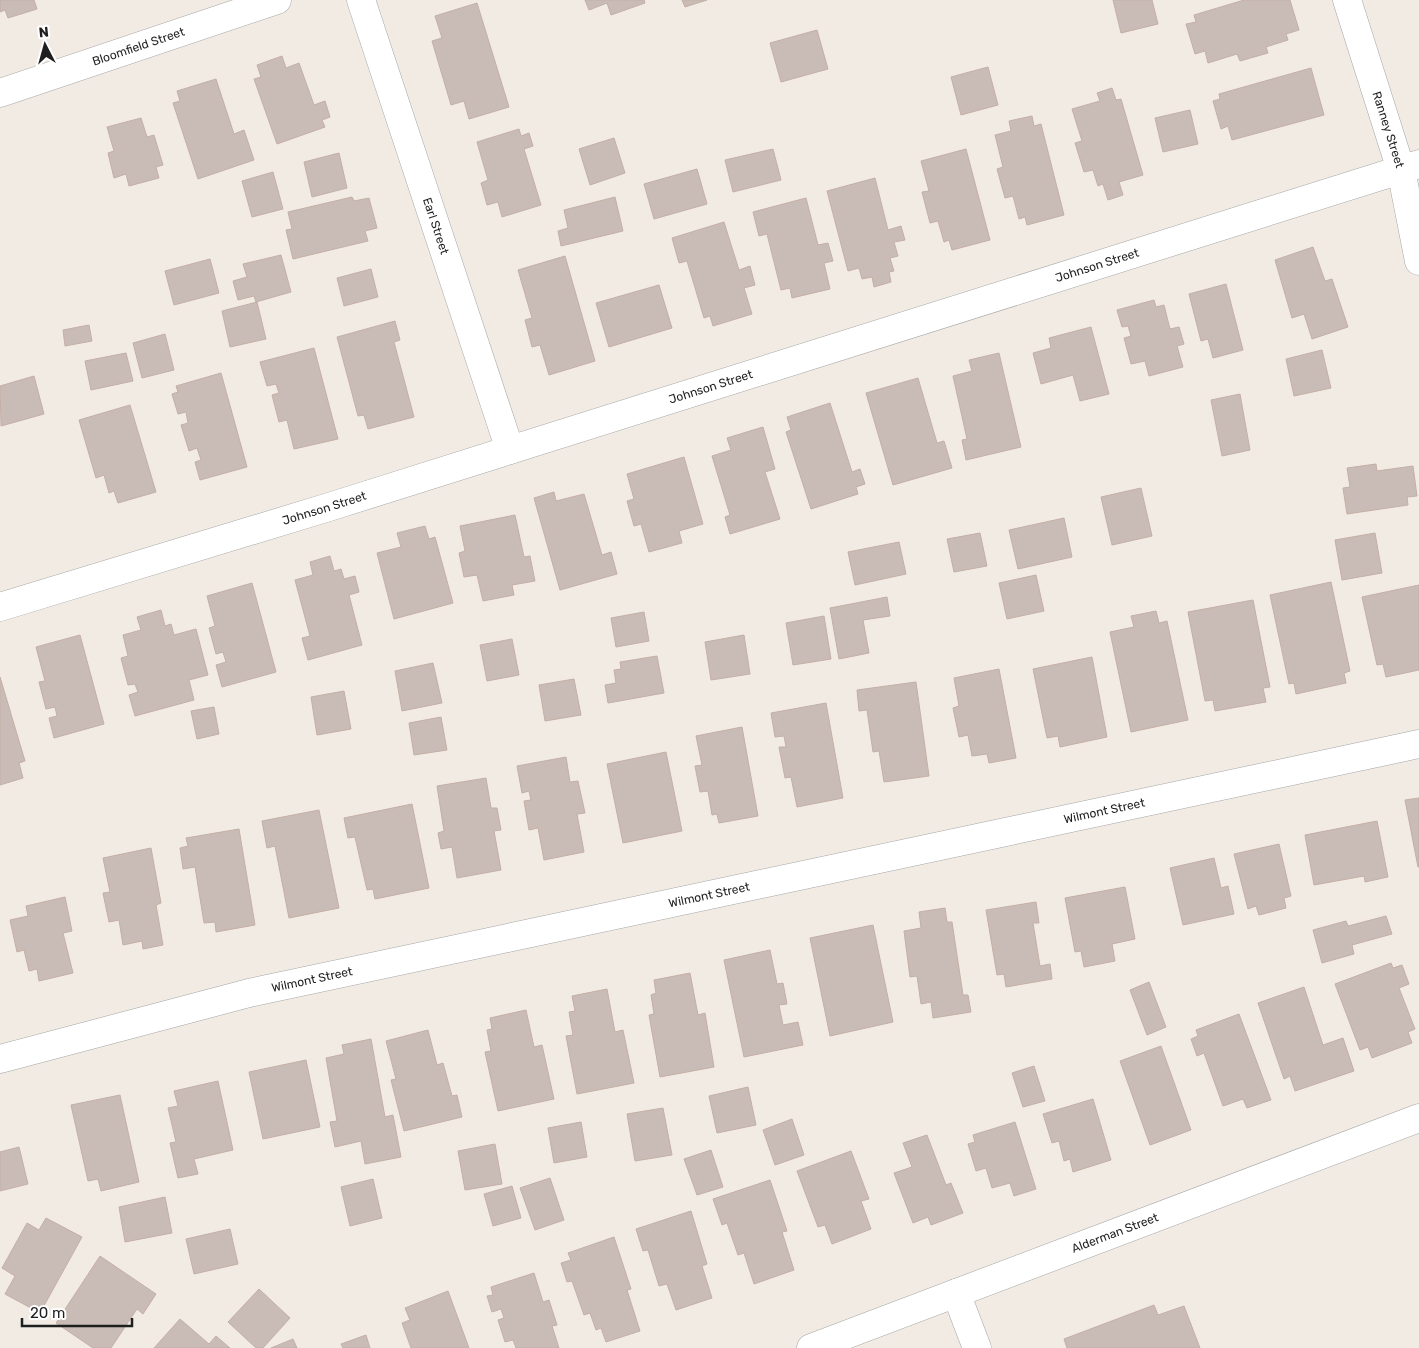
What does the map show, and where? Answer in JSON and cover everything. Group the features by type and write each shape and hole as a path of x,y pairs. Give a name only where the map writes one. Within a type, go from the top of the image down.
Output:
{"street":[{"name":"Bloomfield Street","path":"0,93 277,0"},
{"name":"Earl Street","path":"361,0 510,450"},
{"name":"Ranney Street","path":"1347,0 1410,167 1419,261"},
{"name":"Johnson Street","path":"0,607 510,450 1410,167"},
{"name":"Wilmont Street","path":"0,1059 249,993 1419,744"},
{"name":"Alderman Street","path":"811,1348 1419,1118"},
{"path":"956,1293 977,1348"}],"building":[{"path":"0,0 34,0 37,9 8,18 5,10 0,12"},
{"path":"585,0 644,0 645,3 611,15 607,3 589,10"},
{"path":"682,0 707,0 685,7"},
{"path":"1113,0 1152,0 1158,24 1121,33"},
{"path":"1244,0 1290,0 1299,30 1286,34 1288,40 1266,47 1268,53 1240,61 1237,54 1208,63 1205,51 1195,54 1186,24 1196,22 1194,15"},
{"path":"477,3 509,107 469,119 464,101 451,105 432,41 442,38 435,16"},
{"path":"817,30 828,69 781,82 770,43"},
{"path":"282,56 286,68 299,63 314,105 325,101 330,117 322,120 325,127 277,144 254,79 261,77 257,65"},
{"path":"988,67 998,105 961,115 951,77"},
{"path":"1311,68 1324,115 1232,140 1228,126 1221,129 1213,101 1220,99 1219,94"},
{"path":"216,79 234,134 244,130 254,160 198,179 173,103 180,101 177,91"},
{"path":"1112,88 1116,100 1121,99 1143,175 1119,182 1123,195 1108,200 1103,184 1098,186 1093,170 1084,172 1075,143 1082,141 1072,109 1100,101 1097,93"},
{"path":"1190,110 1198,144 1163,152 1155,118"},
{"path":"1032,116 1034,126 1041,124 1064,215 1027,225 1025,217 1019,219 1013,196 1005,198 997,169 1003,167 995,135 1011,131 1009,121"},
{"path":"141,118 147,137 154,135 163,165 156,167 159,178 129,186 126,174 114,178 108,153 114,151 107,127"},
{"path":"519,129 521,136 529,133 533,146 524,149 541,205 502,217 498,202 487,205 481,183 488,180 477,142"},
{"path":"614,138 625,173 590,185 579,149"},
{"path":"773,149 781,180 733,192 725,160"},
{"path":"966,149 990,240 952,250 949,240 944,242 938,221 930,223 922,192 929,191 921,161"},
{"path":"339,153 347,188 312,197 304,162"},
{"path":"697,169 707,204 654,219 644,184"},
{"path":"273,172 283,209 252,217 242,181"},
{"path":"875,178 888,230 901,226 905,240 894,242 898,256 890,258 894,271 889,272 891,282 874,287 872,277 862,279 859,268 848,271 827,191"},
{"path":"352,197 354,201 369,198 377,228 365,231 368,241 293,259 286,230 292,229 288,212"},
{"path":"615,197 623,231 561,246 558,231 568,228 564,210"},
{"path":"806,198 818,245 828,243 833,261 824,263 830,289 792,298 790,288 781,290 767,234 759,236 753,212"},
{"path":"724,222 739,270 750,266 755,285 744,288 752,314 713,326 710,316 704,318 687,261 679,263 672,238"},
{"path":"1313,247 1325,281 1332,279 1348,327 1312,339 1304,314 1292,318 1275,260"},
{"path":"281,255 291,292 256,302 254,296 238,300 233,281 247,277 243,264"},
{"path":"565,256 595,361 549,375 540,345 532,347 525,320 532,318 518,270"},
{"path":"210,259 219,293 174,305 165,271"},
{"path":"371,269 378,297 344,306 337,278"},
{"path":"1226,284 1243,350 1213,358 1208,339 1201,341 1189,294"},
{"path":"659,285 672,328 609,347 596,303"},
{"path":"1154,300 1156,307 1164,305 1170,329 1179,327 1184,344 1177,346 1183,367 1149,376 1145,361 1131,364 1124,338 1131,336 1128,326 1122,327 1117,310"},
{"path":"257,302 266,339 230,347 222,311"},
{"path":"395,321 400,340 394,342 414,417 368,429 364,415 358,416 337,337"},
{"path":"89,325 92,341 65,346 63,330"},
{"path":"1091,327 1109,394 1080,401 1073,375 1041,384 1033,353 1051,348 1049,338"},
{"path":"165,334 174,370 142,378 133,343"},
{"path":"314,348 338,439 294,449 287,420 279,422 272,395 279,393 276,384 267,386 260,362"},
{"path":"1322,350 1331,388 1294,396 1286,359"},
{"path":"126,353 133,381 91,390 85,361"},
{"path":"999,353 1021,447 966,460 962,440 967,439 953,376 972,371 969,360"},
{"path":"221,373 247,467 200,480 195,462 201,460 197,448 189,451 181,425 188,423 186,412 178,414 172,394 178,392 176,386"},
{"path":"34,376 44,414 1,426 0,386"},
{"path":"918,378 937,443 944,441 952,468 893,485 866,393"},
{"path":"1240,394 1250,450 1222,456 1211,400"},
{"path":"830,403 852,472 860,469 865,484 856,487 858,494 811,509 786,432 791,430 787,417"},
{"path":"130,405 156,492 118,503 114,491 109,493 104,475 96,478 79,420"},
{"path":"763,427 775,469 765,472 780,519 730,534 725,517 730,515 712,456 731,450 727,438"},
{"path":"684,457 703,524 679,531 682,543 649,552 641,524 634,526 627,501 634,499 627,474"},
{"path":"1376,464 1377,471 1413,466 1417,496 1407,497 1408,505 1347,514 1343,488 1350,487 1347,468"},
{"path":"1141,488 1152,536 1112,545 1101,497"},
{"path":"554,492 556,501 584,494 602,555 611,552 617,574 560,590 534,498"},
{"path":"515,515 524,557 530,556 535,581 512,585 514,595 483,601 477,575 464,577 459,553 465,551 460,526"},
{"path":"1064,518 1072,557 1018,569 1009,530"},
{"path":"425,526 429,539 435,537 453,603 394,619 377,553 401,547 397,533"},
{"path":"980,533 987,566 954,572 947,539"},
{"path":"1375,533 1382,573 1342,580 1335,540"},
{"path":"899,542 906,574 855,585 848,552"},
{"path":"330,556 334,571 341,569 344,579 355,576 359,592 349,595 362,645 308,660 302,638 310,636 295,580 313,575 310,562"},
{"path":"1036,575 1044,611 1007,619 999,583"},
{"path":"1331,582 1350,671 1344,673 1346,683 1296,694 1294,683 1289,684 1270,595"},
{"path":"252,583 276,672 222,687 216,665 226,662 223,652 216,654 209,628 215,626 207,596"},
{"path":"1419,585 1419,670 1386,677 1383,664 1377,665 1362,597"},
{"path":"887,597 890,616 863,620 869,653 839,659 830,608"},
{"path":"1253,600 1270,687 1263,688 1266,702 1215,711 1213,700 1205,701 1188,612"},
{"path":"161,610 165,626 171,624 174,635 196,629 208,675 189,680 194,700 135,716 129,695 138,692 135,684 128,685 121,658 128,656 123,635 141,630 137,617"},
{"path":"1156,611 1159,623 1167,621 1188,720 1131,732 1110,632 1134,627 1131,616"},
{"path":"644,612 649,641 616,647 611,618"},
{"path":"824,616 831,659 793,665 786,623"},
{"path":"80,635 104,724 54,738 49,718 57,716 55,707 46,709 39,682 45,681 36,647"},
{"path":"744,635 750,674 711,680 705,642"},
{"path":"512,639 519,675 487,681 480,645"},
{"path":"657,656 664,693 608,703 605,685 616,683 614,670 621,669 620,662"},
{"path":"1092,657 1107,737 1060,747 1058,736 1047,738 1033,669"},
{"path":"433,663 442,703 402,711 395,671"},
{"path":"999,669 1016,758 989,763 987,754 972,756 968,735 959,737 953,708 959,706 954,678"},
{"path":"0,677 25,761 19,763 23,778 0,785"},
{"path":"574,679 581,715 545,721 539,685"},
{"path":"916,682 929,776 884,782 879,751 873,752 867,710 859,711 857,690"},
{"path":"344,691 351,729 317,735 311,697"},
{"path":"826,703 843,798 797,807 791,777 785,778 779,747 786,747 784,736 775,737 771,713"},
{"path":"214,707 219,734 197,739 191,711"},
{"path":"441,717 447,750 414,755 409,723"},
{"path":"742,727 758,816 719,823 717,814 712,815 708,791 700,792 695,766 702,765 696,736"},
{"path":"666,752 682,831 623,843 607,764"},
{"path":"566,757 570,782 578,781 585,813 577,814 584,852 544,860 538,828 529,830 524,801 531,800 529,791 522,793 517,766"},
{"path":"486,778 491,808 497,808 501,830 494,831 501,870 457,878 452,847 441,849 438,833 444,831 437,786"},
{"path":"1419,798 1419,867 1418,867 1405,800"},
{"path":"412,804 429,888 375,899 373,889 367,890 355,837 348,838 344,818"},
{"path":"319,810 339,908 289,918 275,846 267,848 262,821"},
{"path":"1377,821 1388,877 1365,882 1364,876 1314,885 1305,835"},
{"path":"239,829 255,925 216,932 215,922 204,923 195,867 183,869 180,848 188,846 186,838"},
{"path":"1279,844 1291,896 1284,898 1286,908 1259,915 1256,906 1248,909 1234,854"},
{"path":"151,848 161,903 156,905 163,945 143,949 142,941 123,945 119,920 109,922 103,893 110,892 103,858"},
{"path":"1214,858 1221,888 1228,886 1234,914 1183,925 1170,868"},
{"path":"1125,887 1135,939 1112,944 1115,961 1084,967 1081,951 1075,952 1065,898"},
{"path":"65,897 72,931 63,933 73,973 39,981 37,969 29,971 24,950 17,952 10,920 28,916 26,906"},
{"path":"1036,902 1039,923 1033,923 1040,966 1050,964 1052,979 1006,987 1004,974 997,975 986,910"},
{"path":"945,908 947,922 952,922 963,995 968,995 971,1012 933,1018 931,1002 921,1004 917,976 910,977 904,931 921,928 919,912"},
{"path":"1386,916 1392,934 1352,945 1354,954 1322,963 1313,930 1346,921 1348,926"},
{"path":"873,925 893,1022 830,1036 810,938"},
{"path":"770,950 777,984 783,983 787,1004 779,1005 783,1025 798,1022 803,1045 744,1057 724,960"},
{"path":"1391,963 1393,968 1402,965 1409,984 1399,988 1415,1029 1408,1032 1412,1043 1372,1058 1368,1047 1360,1050 1335,984"},
{"path":"690,973 698,1015 705,1013 714,1067 660,1077 649,1015 654,1014 651,995 656,993 654,980"},
{"path":"1149,982 1166,1027 1147,1035 1130,990"},
{"path":"1304,987 1323,1045 1343,1038 1354,1071 1295,1091 1290,1076 1284,1079 1258,1003"},
{"path":"607,989 615,1032 623,1030 634,1083 577,1094 566,1036 573,1035 569,1012 575,1011 572,996"},
{"path":"526,1010 534,1047 542,1045 554,1099 498,1111 485,1052 491,1051 487,1030 492,1029 490,1018"},
{"path":"1239,1014 1271,1100 1247,1108 1243,1099 1223,1106 1204,1053 1197,1056 1191,1039 1198,1036 1196,1030"},
{"path":"428,1030 437,1065 443,1063 452,1096 457,1095 462,1117 404,1131 391,1080 396,1079 386,1041"},
{"path":"371,1039 385,1117 393,1115 401,1157 365,1164 361,1141 335,1147 330,1122 337,1121 326,1058 344,1054 342,1045"},
{"path":"1161,1046 1191,1130 1150,1145 1120,1061"},
{"path":"306,1060 320,1127 263,1139 249,1072"},
{"path":"1034,1066 1045,1101 1023,1107 1012,1073"},
{"path":"218,1081 233,1150 194,1159 198,1174 178,1178 170,1143 176,1142 168,1108 178,1106 174,1091"},
{"path":"748,1087 756,1125 717,1133 709,1096"},
{"path":"120,1095 139,1182 101,1191 98,1179 88,1181 71,1105"},
{"path":"1093,1099 1111,1160 1073,1172 1070,1159 1064,1161 1059,1141 1052,1143 1043,1114"},
{"path":"663,1108 672,1155 635,1161 627,1114"},
{"path":"792,1119 804,1155 775,1165 763,1130"},
{"path":"581,1122 587,1157 554,1163 548,1128"},
{"path":"1015,1122 1036,1189 1014,1196 1010,1183 992,1188 986,1168 976,1171 968,1144 975,1142 973,1135"},
{"path":"927,1135 946,1185 951,1183 963,1213 931,1225 928,1217 913,1223 894,1173 912,1167 903,1143"},
{"path":"495,1144 502,1184 465,1190 458,1151"},
{"path":"19,1147 28,1184 0,1191 0,1152"},
{"path":"711,1150 723,1187 697,1195 684,1159"},
{"path":"851,1151 869,1199 861,1201 871,1229 832,1244 825,1225 818,1227 797,1171"},
{"path":"550,1178 564,1220 535,1230 520,1188"},
{"path":"373,1179 382,1218 350,1226 341,1187"},
{"path":"770,1180 787,1231 782,1232 794,1270 754,1284 744,1253 738,1255 727,1223 722,1225 713,1199"},
{"path":"512,1186 521,1218 493,1226 484,1194"},
{"path":"165,1197 172,1233 125,1242 119,1207"},
{"path":"691,1211 707,1264 702,1266 712,1298 676,1310 667,1284 659,1286 648,1250 643,1251 636,1229"},
{"path":"46,1218 82,1237 40,1313 5,1294 15,1276 2,1268 27,1223 39,1230"},
{"path":"230,1229 238,1264 194,1274 186,1239"},
{"path":"614,1237 631,1289 627,1290 640,1331 606,1342 601,1328 596,1330 590,1313 584,1315 572,1281 567,1282 561,1263 571,1260 568,1253"},
{"path":"100,1256 156,1294 143,1314 137,1309 111,1348 93,1348 56,1323"},
{"path":"534,1273 543,1302 549,1300 557,1325 552,1326 559,1348 516,1348 513,1340 505,1342 498,1320 504,1318 501,1309 492,1312 487,1296 493,1295 491,1287"},
{"path":"259,1289 290,1318 263,1348 256,1348 228,1322"},
{"path":"448,1291 469,1348 411,1348 402,1323 410,1320 405,1308"},
{"path":"1154,1305 1158,1315 1184,1306 1200,1348 1067,1348 1064,1339"},
{"path":"180,1319 209,1344 216,1336 230,1348 154,1348"},
{"path":"366,1335 370,1348 343,1348 341,1344"},
{"path":"293,1339 297,1348 271,1348"}]}
